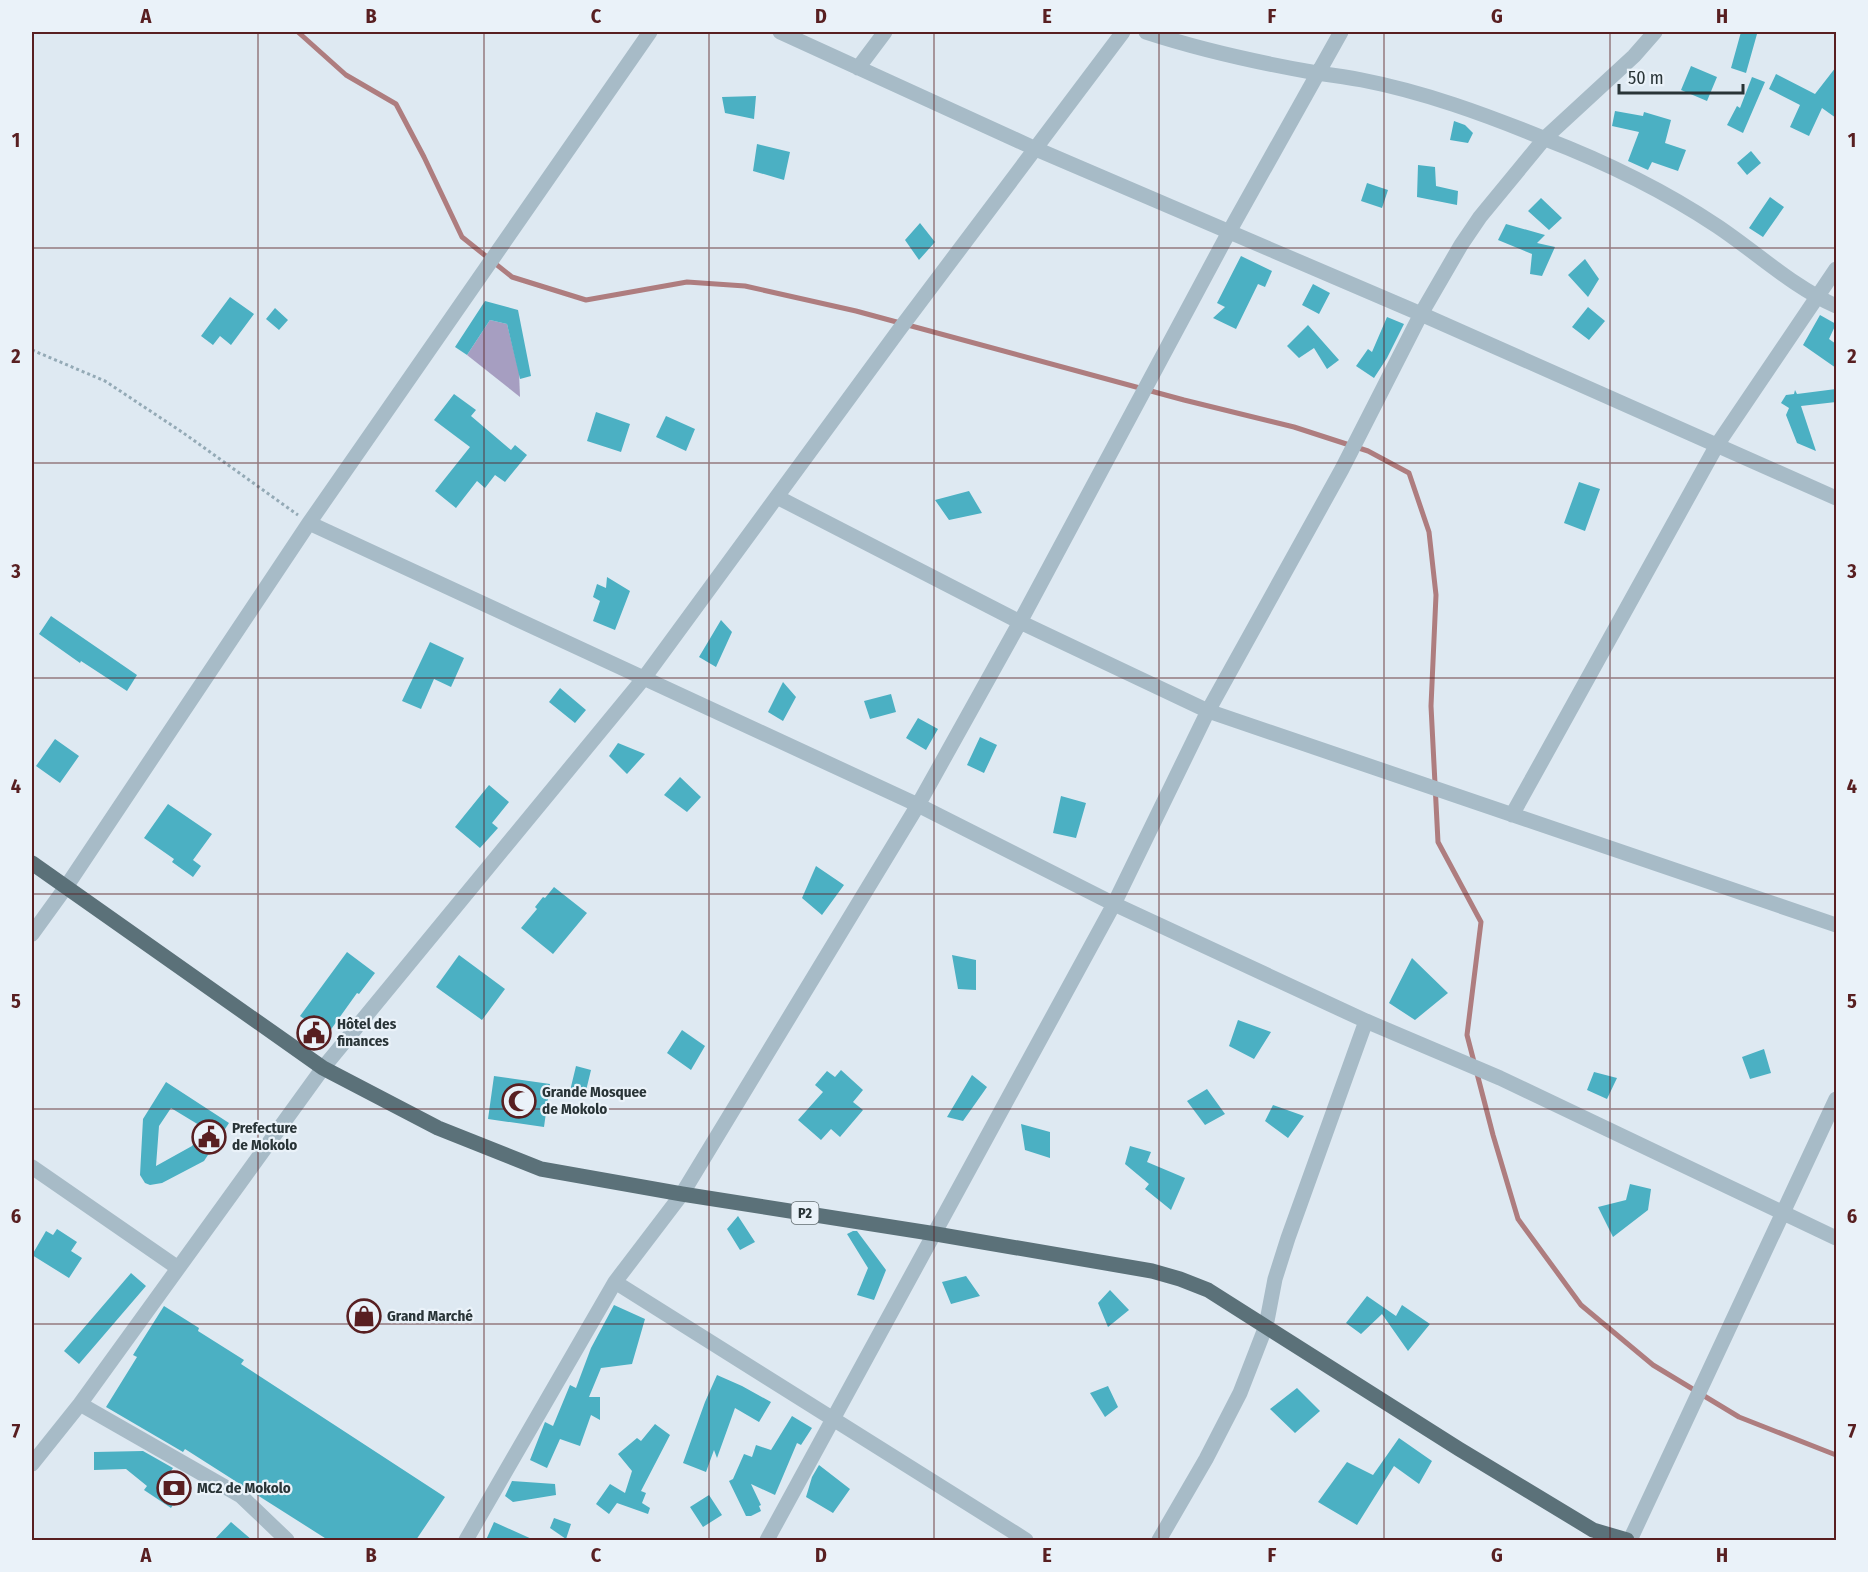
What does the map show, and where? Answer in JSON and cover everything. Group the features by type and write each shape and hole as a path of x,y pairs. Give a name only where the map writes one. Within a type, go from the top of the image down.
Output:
{"main road":[{"name":"P2","path":"32,862 323,1068 438,1128 542,1169 1152,1271 1180,1279 1208,1290 1266,1326 1459,1449 1588,1535"},
{"path":"1588,1535 1629,1540"}],"street":[{"path":"32,934 66,887 309,523 650,32"},
{"path":"780,32 1036,149 1421,314 1836,498"},
{"path":"858,68 885,32"},
{"path":"32,1464 80,1404 323,1068 644,678 916,307 1123,32"},
{"path":"1146,32 1180,43 1318,73 1361,79 1420,94 1469,109 1545,138 1643,183 1680,203 1717,226 1818,298 1836,306"},
{"path":"466,1540 615,1282 682,1194 918,805 1020,622 1229,232 1341,32"},
{"path":"767,1540 1114,904 1208,711 1363,430 1421,314 1467,236 1545,138 1634,56 1655,32"},
{"path":"1512,815 1716,445 1836,269"},
{"path":"777,497 1020,622 1208,711 1836,925"},
{"path":"309,523 918,805 1114,904 1366,1021 1500,1078 1836,1238"},
{"path":"1159,1540 1206,1459 1240,1393 1266,1326 1275,1279 1288,1238 1366,1021"},
{"path":"1629,1540 1836,1099"},
{"path":"32,1167 178,1268"},
{"path":"615,1282 1026,1540"},
{"path":"80,1404 241,1496 287,1540"}],"path":[{"path":"32,350 105,381 182,432 309,523"}],"shaded area":[{"path":"490,320 507,324 519,372 520,397 467,355"}],"building":[{"path":"1741,32 1757,34 1746,73 1731,68"},
{"path":"1691,66 1717,77 1707,101 1681,90"},
{"path":"1836,67 1836,118 1822,108 1809,136 1790,127 1800,105 1769,89 1776,74 1815,94"},
{"path":"1752,77 1765,82 1743,133 1727,125 1737,106 1740,108"},
{"path":"756,96 754,119 725,113 722,97"},
{"path":"1615,111 1643,116 1644,112 1671,120 1665,143 1686,150 1678,171 1652,162 1648,170 1628,161 1639,132 1612,126"},
{"path":"1454,121 1465,125 1473,133 1468,143 1450,140"},
{"path":"757,144 790,152 784,180 753,171"},
{"path":"1751,151 1761,163 1747,175 1737,163"},
{"path":"1418,165 1435,167 1436,186 1458,191 1457,205 1417,197"},
{"path":"1367,183 1388,190 1382,208 1361,201"},
{"path":"1770,197 1784,207 1763,237 1749,228"},
{"path":"1541,198 1562,218 1549,230 1528,211"},
{"path":"920,223 935,242 919,260 905,240"},
{"path":"1506,224 1545,235 1537,243 1555,247 1542,276 1530,274 1532,254 1498,240"},
{"path":"1241,256 1272,271 1265,287 1258,284 1236,329 1213,318 1225,307 1217,303"},
{"path":"1585,259 1599,279 1588,297 1568,275"},
{"path":"1313,284 1330,293 1319,314 1302,305"},
{"path":"230,297 254,314 231,345 220,336 213,345 201,336"},
{"path":"485,301 518,310 531,376 520,379 507,324 490,320 467,355 455,347"},
{"path":"1588,307 1605,321 1589,340 1572,327"},
{"path":"275,308 288,320 279,330 266,319"},
{"path":"1820,315 1836,324 1829,339 1836,344 1836,368 1803,345"},
{"path":"1387,317 1404,324 1374,378 1356,366 1368,349 1372,352"},
{"path":"1308,325 1339,360 1327,369 1314,348 1299,358 1287,346"},
{"path":"1836,389 1836,402 1801,406 1816,451 1797,443 1786,415 1789,408 1781,403 1786,395 1794,394 1795,390 1797,394"},
{"path":"454,394 476,410 471,416 511,450 515,445 527,455 505,482 495,475 485,488 477,481 456,508 435,491 470,447 434,420"},
{"path":"596,412 630,424 621,452 587,441"},
{"path":"666,416 695,429 686,451 656,437"},
{"path":"1579,482 1600,489 1585,531 1564,523"},
{"path":"969,491 982,513 949,520 935,500"},
{"path":"607,577 630,591 615,630 593,621 600,601 593,597 597,584 606,588"},
{"path":"51,616 137,675 127,691 81,661 80,663 39,634"},
{"path":"721,620 732,632 716,667 699,657"},
{"path":"430,642 464,658 451,687 434,679 421,709 402,701"},
{"path":"783,682 796,697 783,721 768,712"},
{"path":"560,688 586,710 575,723 549,702"},
{"path":"891,694 896,712 870,719 864,701"},
{"path":"918,718 938,729 926,750 906,738"},
{"path":"980,737 997,745 984,773 967,765"},
{"path":"55,739 79,756 60,783 36,766"},
{"path":"618,743 645,754 627,774 609,756"},
{"path":"680,777 701,797 687,812 664,795"},
{"path":"489,785 509,802 492,823 498,828 480,848 455,827"},
{"path":"1061,796 1086,803 1076,838 1053,833"},
{"path":"168,804 212,834 193,860 201,866 193,877 172,862 174,859 144,838"},
{"path":"816,866 844,885 822,915 802,898"},
{"path":"554,887 587,913 553,954 521,928 537,909 535,907 543,897 545,898"},
{"path":"347,952 375,973 359,994 357,993 327,1035 300,1016"},
{"path":"459,955 505,989 482,1020 436,987"},
{"path":"952,955 976,960 976,990 958,989"},
{"path":"1412,958 1448,993 1415,1020 1389,1003"},
{"path":"1238,1020 1271,1032 1254,1059 1229,1046"},
{"path":"682,1030 705,1046 691,1070 667,1053"},
{"path":"1764,1049 1771,1073 1750,1079 1742,1057"},
{"path":"576,1066 591,1070 584,1099 569,1095"},
{"path":"841,1070 863,1090 853,1102 863,1110 840,1137 831,1129 821,1140 798,1120 823,1092 815,1085 827,1071 835,1077"},
{"path":"1594,1072 1617,1078 1607,1099 1587,1090"},
{"path":"972,1075 987,1087 963,1121 947,1117"},
{"name":"Grande Mosquee de Mokolo","path":"494,1076 550,1084 544,1127 488,1119"},
{"name":"Prefecture de Mokolo","path":"166,1082 229,1123 204,1161 162,1183 150,1185 145,1183 140,1175 143,1119","holes":["171,1108 204,1128 192,1146 156,1166 159,1126"]},
{"path":"1207,1089 1225,1114 1205,1125 1187,1101"},
{"path":"1273,1105 1304,1116 1288,1138 1265,1121"},
{"path":"1021,1124 1050,1132 1050,1158 1025,1150"},
{"path":"1130,1146 1151,1152 1147,1162 1185,1178 1171,1210 1145,1189 1149,1184 1125,1164"},
{"path":"1630,1184 1651,1189 1648,1210 1613,1237 1598,1207 1626,1200"},
{"path":"738,1216 755,1242 740,1250 727,1229"},
{"path":"57,1229 77,1242 71,1251 82,1258 69,1278 32,1255 46,1231 53,1235"},
{"path":"857,1231 886,1270 874,1300 857,1295 868,1268 847,1234"},
{"path":"131,1273 146,1286 79,1364 64,1351"},
{"path":"966,1276 980,1296 951,1304 942,1282"},
{"path":"1110,1290 1129,1310 1108,1327 1098,1303"},
{"path":"1367,1296 1396,1316 1402,1305 1430,1324 1408,1351 1382,1314 1361,1334 1346,1323"},
{"path":"614,1305 645,1319 632,1364 601,1368 589,1397 600,1397 600,1420 591,1415 580,1446 560,1439 547,1468 530,1460 545,1422 553,1426 570,1385 576,1388 591,1348"},
{"path":"164,1306 244,1360 241,1364 445,1497 416,1540 328,1540 185,1449 183,1452 106,1407 137,1357 133,1355"},
{"path":"717,1375 771,1402 759,1422 735,1408 717,1458 714,1450 706,1472 683,1463"},
{"path":"1108,1386 1118,1407 1105,1417 1090,1393"},
{"path":"1297,1388 1320,1411 1295,1433 1270,1409"},
{"path":"792,1416 812,1428 801,1445 797,1443 775,1495 751,1484 761,1505 759,1506 761,1511 746,1516 729,1481 733,1479 744,1454 752,1457 756,1445 771,1450"},
{"path":"655,1424 670,1435 641,1491 646,1493 642,1503 650,1508 648,1514 617,1503 609,1514 596,1504 610,1484 625,1493 632,1471 618,1454 637,1438 641,1441"},
{"path":"1399,1438 1432,1461 1419,1484 1394,1466 1357,1525 1318,1502 1347,1462 1373,1475"},
{"path":"143,1451 173,1468 167,1477 184,1488 171,1508 144,1490 147,1486 126,1469 94,1470 94,1452"},
{"path":"819,1465 850,1489 833,1513 806,1497 812,1477"},
{"path":"512,1481 555,1484 556,1495 513,1502 505,1496"},
{"path":"709,1495 722,1515 703,1527 690,1507"},
{"path":"554,1518 571,1524 566,1539 550,1528"},
{"path":"231,1522 252,1540 214,1540"},
{"path":"494,1522 534,1540 486,1540"}],"waterway":[{"path":"298,32 346,75 396,104 462,237 512,277 586,300 687,282 745,286 856,311 1184,400 1294,427 1368,451 1409,473 1429,532 1436,595 1431,706 1438,842 1481,922 1467,1035 1518,1219 1581,1305 1653,1365 1739,1417 1836,1455"}],"place":[{"name":"Hôtel des finances","path":"314,1033"},
{"name":"Grande Mosquee de Mokolo","path":"519,1101"},
{"name":"Prefecture de Mokolo","path":"209,1137"},
{"name":"Grand Marché","path":"364,1316"},
{"name":"MC2 de Mokolo","path":"174,1488"}]}
